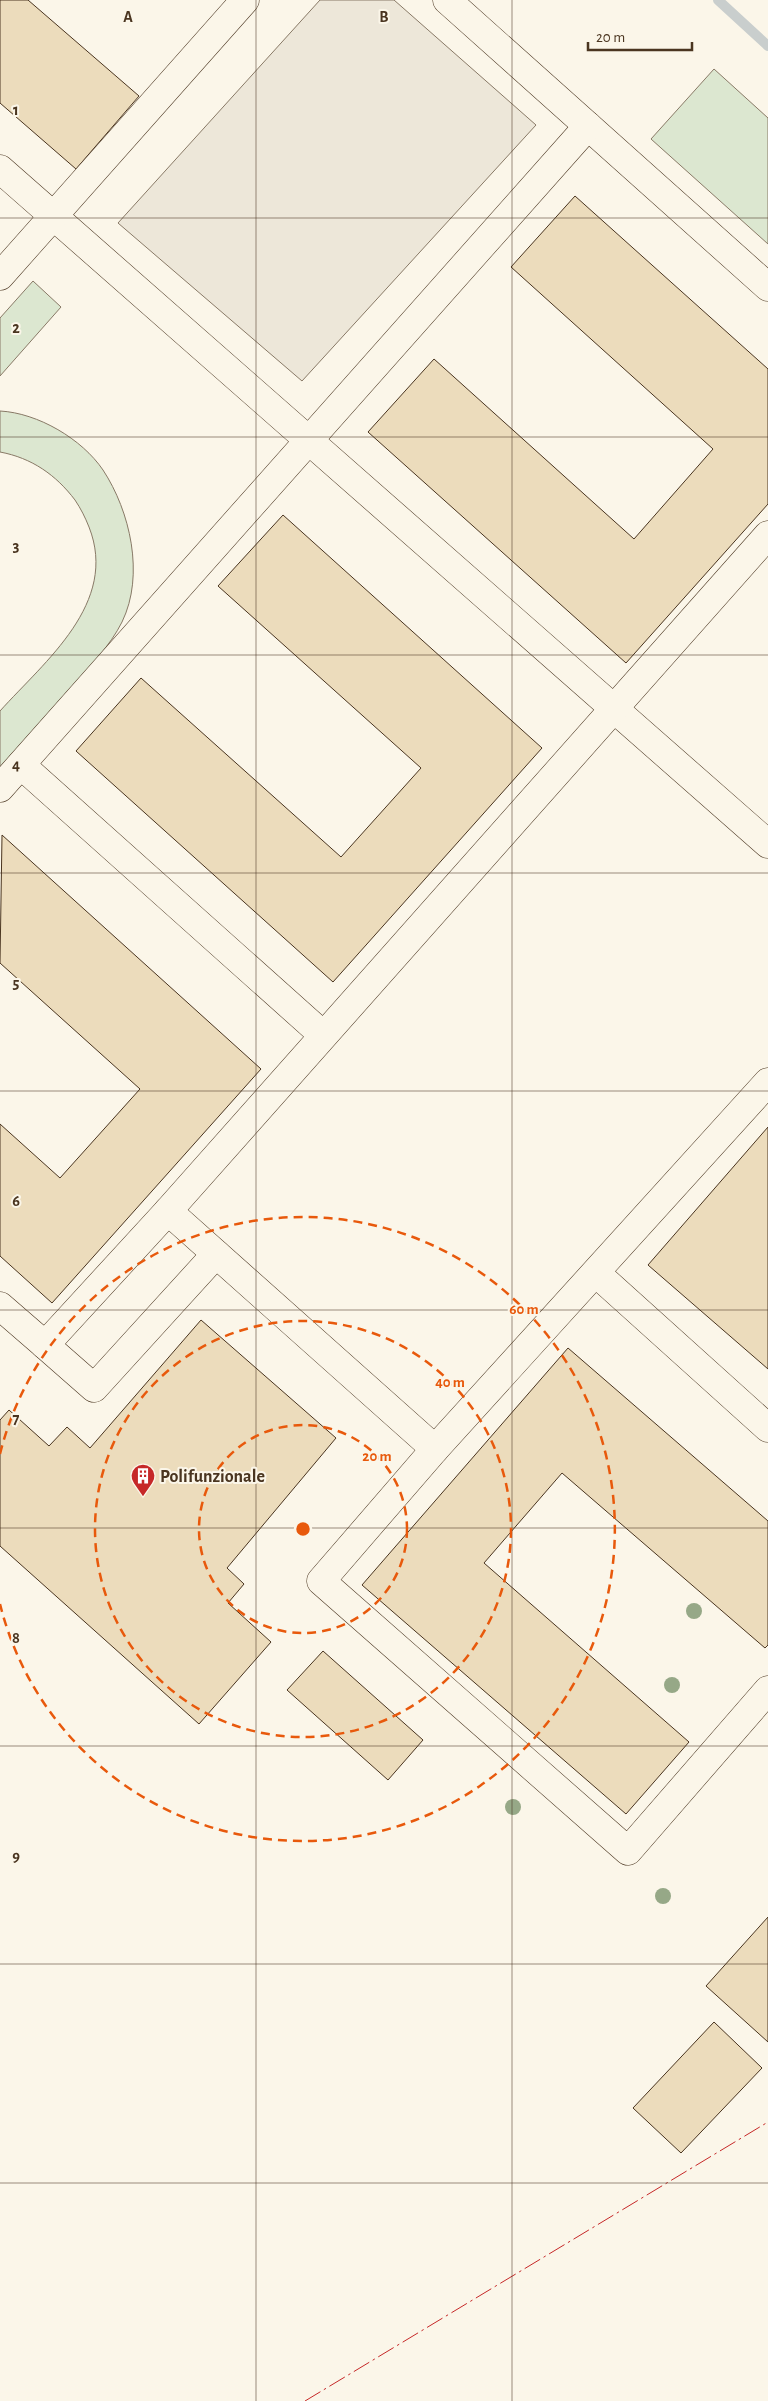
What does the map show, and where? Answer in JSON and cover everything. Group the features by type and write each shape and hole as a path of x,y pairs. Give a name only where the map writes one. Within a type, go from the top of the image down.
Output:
{"lane":[{"path":"0,276 52,215 245,0"},
{"path":"447,0 768,287"},
{"path":"0,788 588,126"},
{"path":"0,169 768,844"},
{"path":"45,1345 168,1212 612,708 768,535"},
{"path":"21,765 323,1035"},
{"path":"768,1082 435,1449 321,1581 628,1851 768,1690"},
{"path":"168,1212 435,1449"},
{"path":"0,1306 94,1388 216,1254"},
{"path":"596,1273 768,1428"}],"green space":[{"path":"714,69 768,118 768,244 651,139"},
{"path":"33,281 61,307 0,376 0,318"},
{"path":"0,411 29,417 44,422 58,430 83,448 103,470 121,504 127,524 133,564 133,584 129,604 122,622 112,639 93,663 0,767 0,711 56,651 73,629 86,605 94,581 96,555 86,520 68,491 51,475 33,463 0,452"}],"shaded area":[{"path":"320,0 394,0 536,125 302,381 118,223"}],"building":[{"path":"0,0 28,0 139,96 76,169 0,103"},
{"path":"575,196 768,369 768,504 626,663 368,432 434,359 634,539 713,449 511,267"},
{"path":"283,515 542,748 333,982 76,751 141,678 341,857 421,768 218,586"},
{"path":"2,835 261,1069 52,1303 0,1256 0,1124 60,1178 140,1089 0,963"},
{"path":"768,1127 768,1369 648,1265"},
{"name":"Polifunzionale","path":"201,1320 336,1438 227,1568 244,1584 228,1603 271,1642 199,1724 0,1546 0,1420 9,1410 49,1446 67,1427 90,1448"},
{"path":"568,1348 768,1521 768,1645 765,1648 562,1473 484,1563 689,1742 626,1814 362,1585"},
{"path":"323,1651 423,1740 388,1780 287,1690"},
{"path":"768,1917 768,2042 706,1986"},
{"path":"714,2022 762,2068 681,2153 633,2108"}],"waterway":[{"path":"718,0 768,46"}],"power":[{"path":"305,2401 768,2122"}],"place":[{"name":"Polifunzionale","path":"143,1497"}]}
